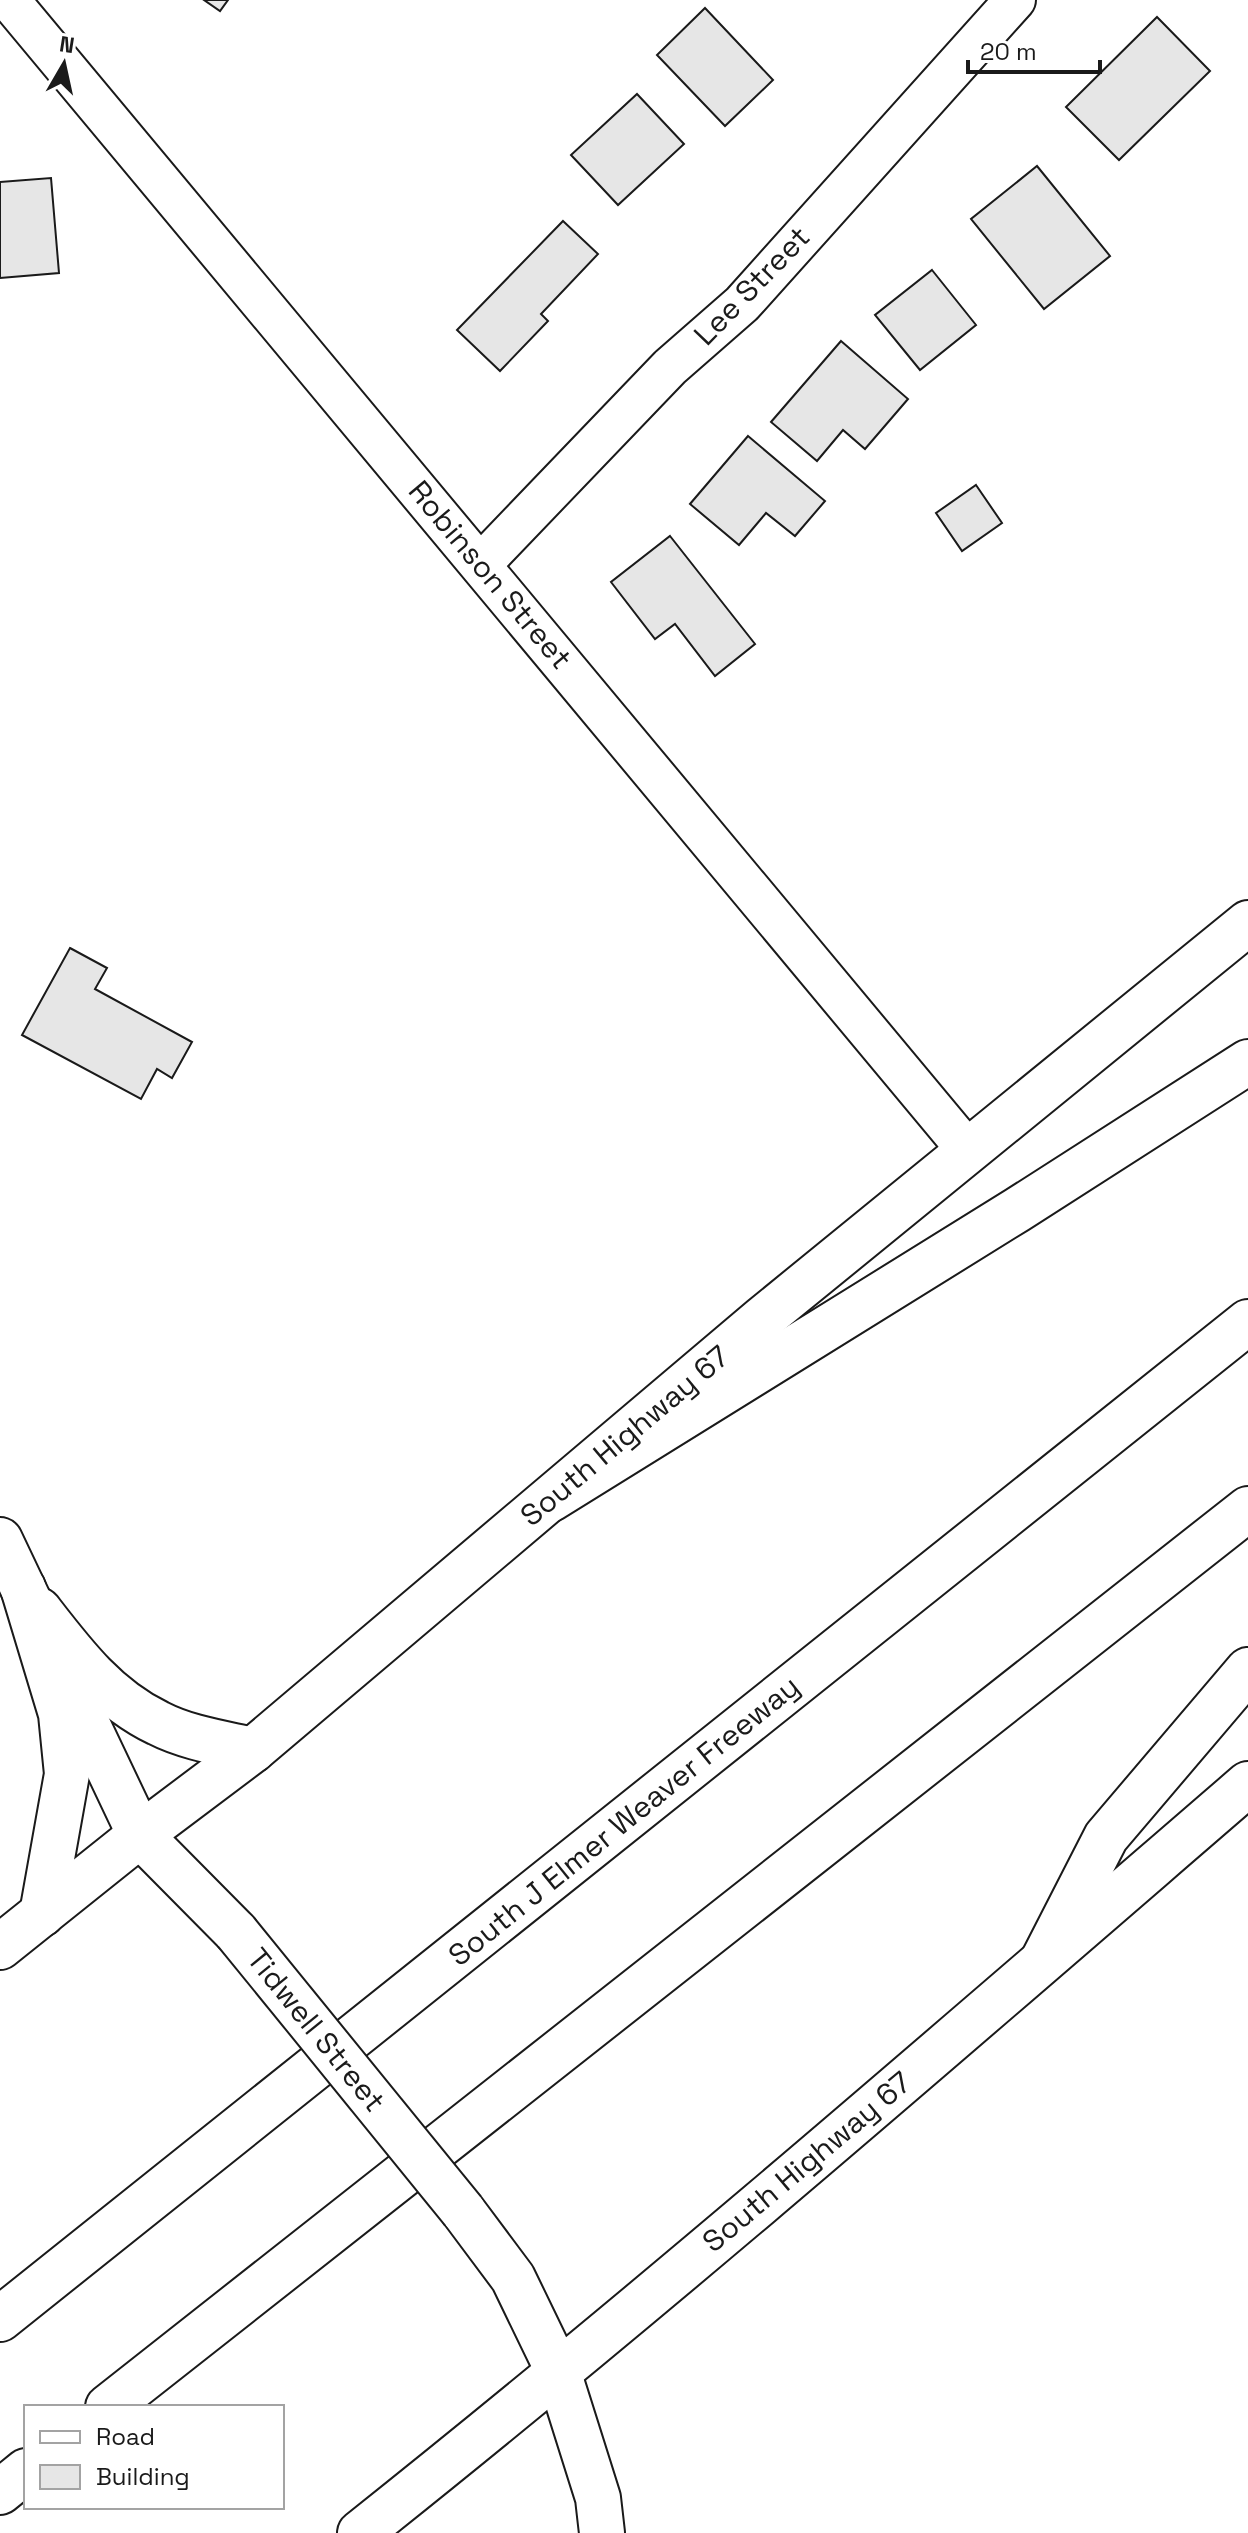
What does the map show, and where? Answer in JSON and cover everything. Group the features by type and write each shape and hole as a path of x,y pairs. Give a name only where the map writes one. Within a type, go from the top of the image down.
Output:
{"main road":[{"name":"South Highway 67","path":"0,1947 253,1750 762,1319 1248,923"},
{"path":"551,1499 1017,1210 1248,1062"},
{"name":"South J Elmer Weaver Freeway","path":"0,2319 1248,1322"},
{"path":"111,2405 1248,1509"},
{"name":"Tidwell Street","path":"0,1540 140,1835 236,1932 463,2211 513,2278 558,2371 598,2498 602,2533"},
{"path":"23,1588 77,1659 108,1691 159,1724 253,1750"},
{"path":"23,1588 61,1714 67,1774 42,1914"},
{"path":"1043,1960 1106,1837 1248,1670"},
{"name":"South Highway 67","path":"360,2533 488,2431 777,2189 1248,1784"},
{"path":"0,2492 24,2473"}],"street":[{"name":"Robinson Street","path":"9,0 969,1152"},
{"name":"Lee Street","path":"481,564 670,367 742,304 1015,0"}],"building":[{"path":"204,0 228,0 220,11"},
{"path":"705,8 773,80 725,126 657,55"},
{"path":"1157,17 1210,71 1119,160 1066,107"},
{"path":"637,94 684,144 618,205 571,155"},
{"path":"1037,166 1110,256 1044,309 971,219"},
{"path":"51,178 59,273 0,278 0,182"},
{"path":"563,221 598,254 541,314 548,321 500,371 457,330"},
{"path":"932,270 976,325 920,370 875,315"},
{"path":"841,341 908,399 865,449 843,430 817,461 771,422"},
{"path":"748,436 825,501 795,536 766,513 739,545 690,504"},
{"path":"976,485 1002,523 962,551 936,513"},
{"path":"670,536 755,644 715,676 675,624 655,639 611,582"},
{"path":"70,948 107,968 95,989 192,1042 172,1078 157,1069 141,1099 22,1035"}]}
